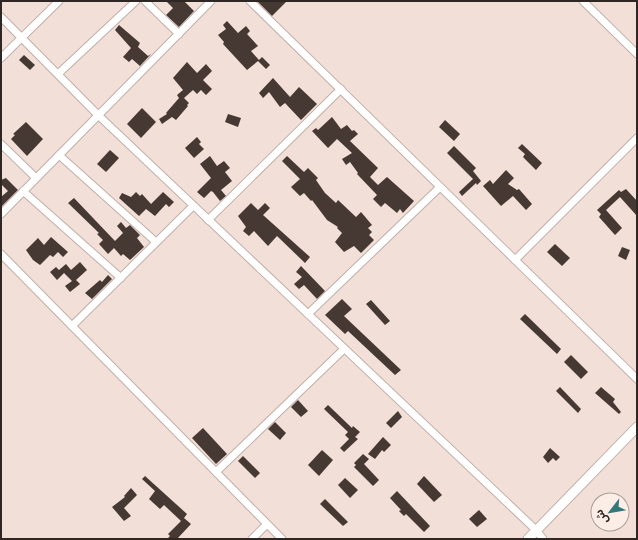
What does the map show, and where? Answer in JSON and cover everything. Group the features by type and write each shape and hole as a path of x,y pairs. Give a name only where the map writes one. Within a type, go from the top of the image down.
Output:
{"street":[{"path":"1,58 59,1"},
{"path":"58,74 136,1"},
{"path":"144,1 179,34"},
{"path":"1,214 211,1"},
{"path":"250,1 637,379"},
{"path":"583,1 637,54"},
{"path":"1,17 98,115 536,530 543,539"},
{"path":"208,220 341,89"},
{"path":"515,260 637,138"},
{"path":"1,144 36,178"},
{"path":"59,155 156,242"},
{"path":"308,314 440,187"},
{"path":"23,191 121,278"},
{"path":"72,326 193,206"},
{"path":"1,254 282,539"},
{"path":"216,472 344,349"},
{"path":"528,539 637,427"},
{"path":"252,539 268,524"}],"building":[{"path":"166,1 184,1 194,11 179,27 166,15 173,8"},
{"path":"257,1 287,1 272,16"},
{"path":"227,21 238,33 246,26 250,31 247,34 258,46 251,51 259,60 262,57 270,65 266,69 258,61 247,70 223,44 224,42 218,35 226,29 223,25"},
{"path":"119,25 140,43 138,47 148,56 151,54 140,66 132,59 129,62 123,57 131,48 115,30"},
{"path":"24,55 35,65 30,70 19,60"},
{"path":"187,62 197,73 206,64 212,71 203,80 212,89 206,95 201,90 197,94 193,90 184,98 189,103 187,105 188,106 176,120 172,117 162,124 159,119 167,114 166,113 179,98 177,95 183,90 173,78"},
{"path":"273,78 290,97 299,87 317,104 301,120 285,103 280,107 269,92 263,98 259,93"},
{"path":"142,108 156,122 141,138 127,124"},
{"path":"228,114 241,118 238,127 225,122"},
{"path":"332,117 341,129 347,125 352,131 354,130 358,134 350,141 378,168 370,177 378,185 387,177 414,201 403,213 400,209 397,213 385,203 381,207 373,199 377,195 357,174 358,173 350,162 346,165 342,159 352,153 337,139 328,148 312,131 316,128 318,130"},
{"path":"445,120 460,134 454,141 439,127"},
{"path":"26,122 43,139 27,156 11,139 15,135 13,134"},
{"path":"197,137 201,142 199,144 204,149 194,158 185,148"},
{"path":"522,144 542,163 536,170 523,157 525,154 518,148"},
{"path":"454,146 476,168 473,171 481,181 477,185 476,183 462,196 459,192 473,179 447,153"},
{"path":"110,150 119,158 106,172 97,164"},
{"path":"210,156 217,166 224,161 230,168 225,172 232,181 221,190 226,196 220,201 211,191 204,198 197,192 211,178 200,164"},
{"path":"287,156 304,172 308,168 318,178 316,180 325,193 336,203 338,200 356,217 361,212 372,225 368,228 372,232 369,235 374,240 361,253 354,246 344,252 335,242 342,233 337,228 338,227 327,220 312,200 311,201 304,193 300,196 291,187 300,179 282,161"},
{"path":"506,170 514,178 508,184 517,190 519,189 532,204 526,210 513,196 501,206 483,186 490,180 493,184"},
{"path":"6,178 18,190 1,207 1,197 8,191 1,184 1,180"},
{"path":"626,189 637,201 637,216 620,197 606,210 622,228 615,235 599,217 601,214 597,210 619,190 621,192"},
{"path":"136,192 140,196 142,194 151,204 163,192 174,202 169,207 166,204 155,216 146,209 139,216 119,198 122,193 131,197"},
{"path":"74,198 115,241 123,233 117,226 121,222 126,228 130,225 140,235 137,238 144,247 130,260 123,254 121,256 114,248 108,254 99,244 103,240 97,234 99,233 68,203"},
{"path":"251,203 258,210 265,203 270,208 263,215 310,257 305,263 277,236 268,246 254,231 249,236 243,231 246,227 238,216"},
{"path":"51,237 68,252 63,257 58,252 53,257 50,255 40,265 33,260 26,250 38,238 44,245"},
{"path":"555,244 570,258 562,266 547,252"},
{"path":"622,247 630,250 626,260 618,256"},
{"path":"80,262 87,270 76,280 80,284 70,292 65,286 72,281 64,273 57,280 50,272 56,267 59,270 66,264 71,270"},
{"path":"301,266 325,291 317,299 304,285 299,289 294,284 302,277 296,272"},
{"path":"108,275 112,279 92,299 85,293 100,280 102,282"},
{"path":"342,299 352,309 344,316 401,370 395,375 348,331 345,334 325,315"},
{"path":"371,300 390,321 385,325 366,304"},
{"path":"525,314 561,349 557,354 520,319"},
{"path":"571,355 588,372 581,379 564,362"},
{"path":"560,387 581,409 578,413 556,391"},
{"path":"601,387 615,399 613,402 621,412 619,414 595,393"},
{"path":"298,400 308,411 301,417 291,407"},
{"path":"328,405 352,428 353,426 360,432 355,437 358,439 344,452 340,448 349,439 345,435 348,432 324,409"},
{"path":"398,411 402,417 391,428 386,423"},
{"path":"275,422 286,433 280,440 268,429"},
{"path":"203,428 227,454 216,464 192,438"},
{"path":"383,437 391,445 384,452 382,450 375,459 368,454"},
{"path":"550,448 560,457 556,461 553,458 548,463 543,457"},
{"path":"322,450 333,460 319,476 308,465"},
{"path":"363,454 369,459 364,464 379,480 373,486 354,467 356,465 354,463"},
{"path":"243,456 260,473 255,478 238,461"},
{"path":"145,476 187,514 184,518 191,524 177,539 167,539 170,536 168,534 181,521 164,505 160,509 149,499 155,491 142,479"},
{"path":"424,476 442,495 434,502 417,484"},
{"path":"345,478 358,490 350,498 338,485"},
{"path":"131,488 137,495 124,508 131,516 124,521 112,507 125,497 124,496"},
{"path":"397,491 430,526 424,532 406,514 404,516 399,511 401,510 390,498"},
{"path":"325,499 348,522 343,526 320,504"},
{"path":"479,510 487,519 477,527 469,519"}]}
